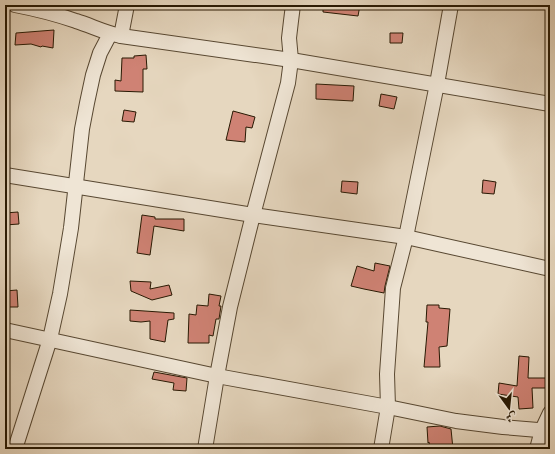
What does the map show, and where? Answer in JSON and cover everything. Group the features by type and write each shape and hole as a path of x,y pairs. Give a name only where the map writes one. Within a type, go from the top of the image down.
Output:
{"street":[{"path":"15,5 77,21 115,35 291,60 550,104"},
{"path":"15,449 50,339 60,294 76,186 82,129 91,82 100,53 115,35 127,5"},
{"path":"205,449 230,307 288,83 291,60 289,38 293,5"},
{"path":"381,449 388,407 387,374 393,288 406,237 437,84 451,5"},
{"path":"5,175 253,215 406,237 550,269"},
{"path":"5,330 217,376 456,421 546,431"},
{"path":"537,449 546,431 550,413"}],"building":[{"path":"323,5 360,5 358,16 323,12"},
{"path":"54,30 53,48 31,44 15,45 16,33"},
{"path":"390,33 403,33 402,43 390,43"},
{"path":"146,55 147,69 143,69 143,92 115,91 115,80 121,81 122,58 134,58 134,56"},
{"path":"316,84 354,86 353,101 316,99"},
{"path":"381,94 397,97 394,109 379,106"},
{"path":"124,110 136,112 134,122 122,121"},
{"path":"233,111 255,117 252,128 246,127 245,142 226,140"},
{"path":"483,180 496,182 494,194 482,193"},
{"path":"342,181 358,182 357,194 341,192"},
{"path":"18,212 19,224 5,225 5,213"},
{"path":"142,215 155,217 155,219 184,219 184,231 154,226 150,255 137,253"},
{"path":"375,263 390,266 384,293 351,286 357,266 374,271"},
{"path":"130,281 151,282 150,289 169,285 172,295 152,300 131,291"},
{"path":"17,290 18,307 5,307 5,291"},
{"path":"209,294 221,296 219,319 216,319 213,336 209,335 209,343 188,343 189,314 196,315 197,305 208,306"},
{"path":"427,305 439,305 439,308 450,309 447,346 439,347 440,367 424,367 428,322 426,322"},
{"path":"130,310 174,313 174,319 168,320 165,342 150,339 150,321 130,321"},
{"path":"519,356 529,357 528,378 548,378 548,388 532,388 533,408 519,409 518,397 498,394 499,383 517,386"},
{"path":"154,372 187,378 186,391 173,390 174,383 152,379"},
{"path":"440,426 451,429 453,449 430,449 427,427"}]}
